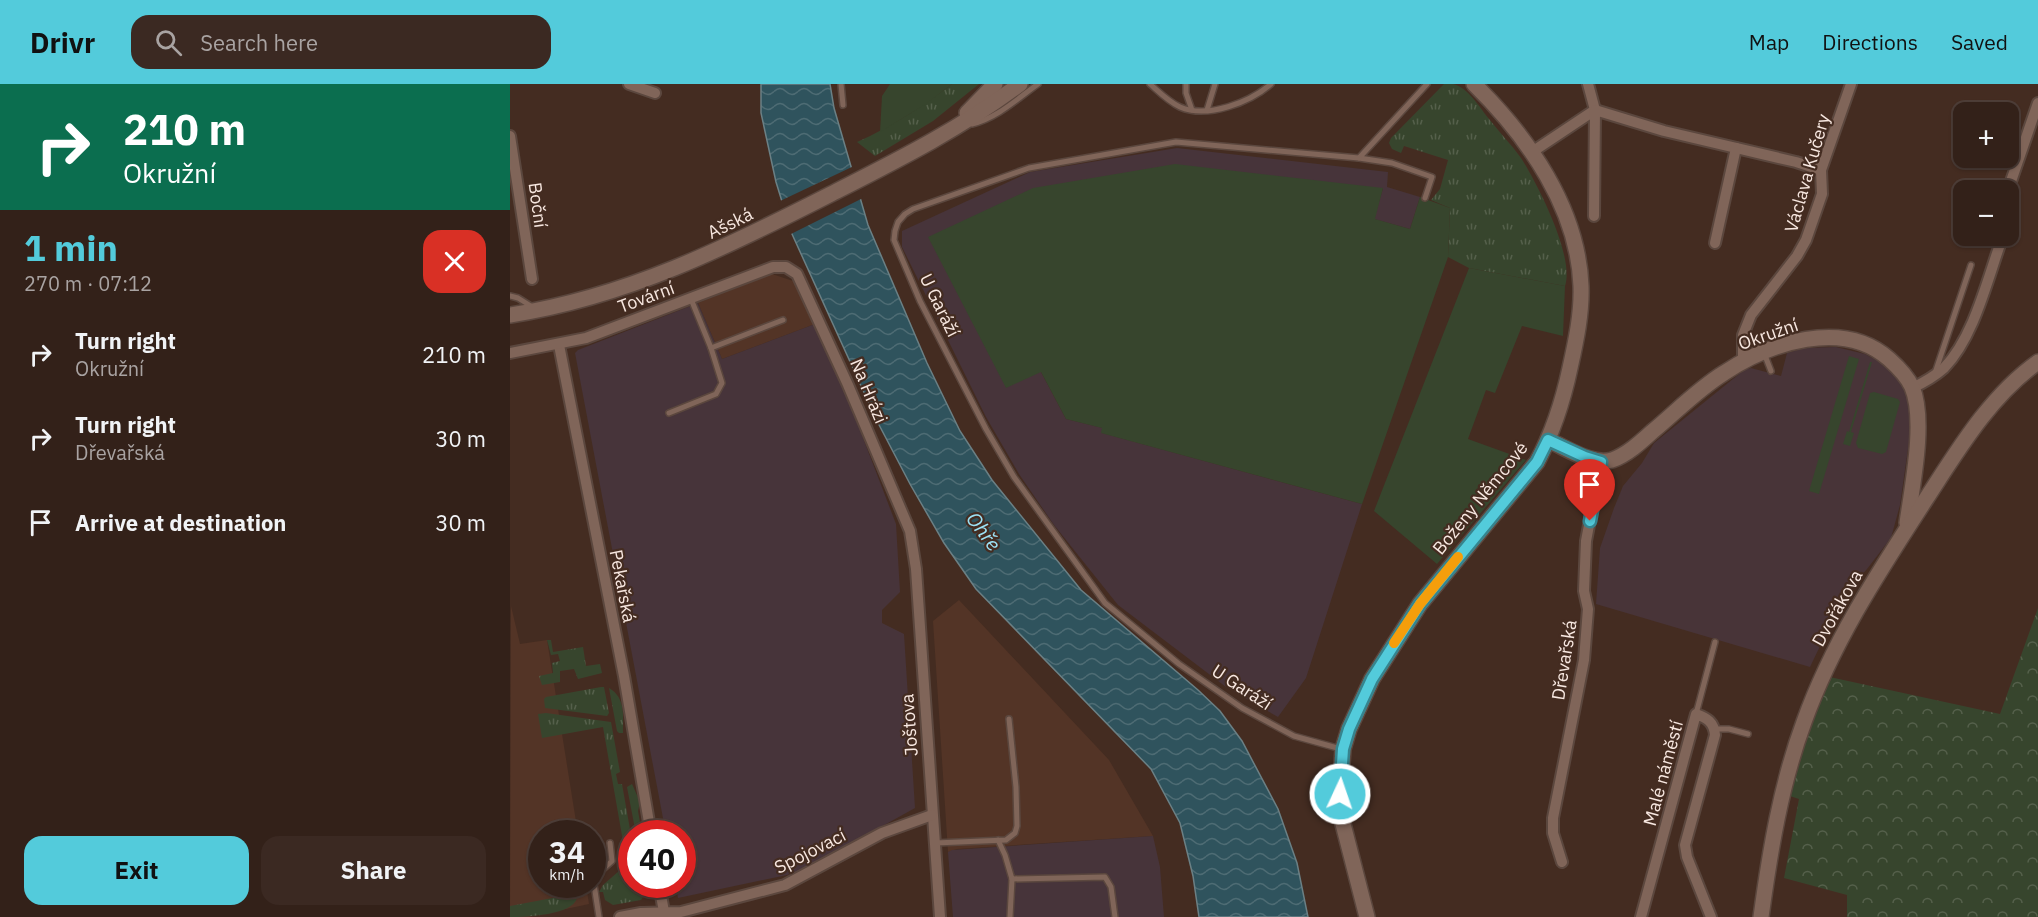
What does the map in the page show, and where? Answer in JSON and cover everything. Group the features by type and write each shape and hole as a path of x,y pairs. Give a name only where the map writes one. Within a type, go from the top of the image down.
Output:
{"street":[{"path":"629,84 655,93"},
{"name":"Ašská","path":"952,128 995,84"},
{"name":"Ašská","path":"514,313 538,310 643,282 704,257 866,176 986,108 1020,84"},
{"name":"Boženy Němcové","path":"1367,917 1343,824 1340,794 1343,749 1349,729 1372,679 1420,604 1537,462 1548,440 1564,394 1574,351 1581,287 1579,264 1572,236 1555,191 1532,152 1492,102 1474,84"},
{"path":"1588,84 1594,110 1594,216"},
{"name":"Václava Kučery","path":"1743,361 1743,335 1751,315 1797,256 1806,240 1822,194 1821,170 1851,84"},
{"path":"2011,180 2038,103"},
{"path":"1532,152 1594,110"},
{"path":"1594,110 1664,131 1821,170"},
{"name":"Boční","path":"510,136 532,279"},
{"path":"1715,243 1736,148"},
{"path":"1912,388 1944,368 1950,360 1971,325 1999,246"},
{"name":"Tovární","path":"510,353 586,338 773,267 791,268"},
{"name":"Na Hrázi","path":"791,268 806,289 910,531"},
{"name":"Okružní","path":"1601,462 1614,459 1639,443 1722,374 1763,352 1800,340 1839,339 1864,344 1884,354 1901,369 1912,388 1918,415 1906,529"},
{"name":"Pekařská","path":"559,345 624,676 649,820"},
{"name":"Dvořákova","path":"1761,917 1779,810 1803,722 1823,676 1853,616 1952,458 1991,407 2038,362"},
{"path":"1548,440 1601,462"},
{"name":"Dřevařská","path":"1562,862 1553,833 1553,818 1584,660 1588,609 1584,591 1586,541 1601,462"},
{"name":"Joštova","path":"910,531 916,569 940,917"},
{"name":"Malé náměstí","path":"1641,917 1696,714 1707,719 1715,729"},
{"path":"1711,917 1687,857 1685,845 1715,729"},
{"name":"Spojovací","path":"620,917 641,913 681,912 785,885 882,833 932,815"},
{"path":"661,898 664,914"}],"lane":[{"path":"841,84 843,105"},
{"path":"952,128 994,116 1038,84"},
{"path":"1150,84 1181,108 1192,110 1227,107 1248,100 1271,84"},
{"path":"1186,84 1186,93 1192,110"},
{"path":"1207,110 1215,84"},
{"path":"1359,158 1427,84"},
{"name":"U Garáží","path":"1343,749 1294,736 1242,708 1179,664 1105,603 1024,492 986,429 920,301 897,249 894,235 896,226 902,217 913,209 1029,168 1176,142 1359,158"},
{"path":"1359,158 1392,164 1432,177 1425,198"},
{"path":"1934,375 1971,265"},
{"path":"510,296 538,310"},
{"path":"669,413 719,391 722,383 691,298"},
{"path":"711,348 783,320"},
{"path":"1763,352 1771,371"},
{"path":"1696,714 1715,642"},
{"path":"935,843 998,840 1009,838 1015,833 1017,826 1016,787 1009,719"},
{"path":"1715,729 1729,729 1748,734"},
{"path":"998,840 1012,879 1011,917"},
{"path":"599,917 593,878 612,861 610,843"},
{"path":"1012,879 1105,878 1111,887 1115,917"}],"shaded area":[{"path":"1177,148 1388,172 1387,187 1420,197 1410,229 1374,219 1383,188 1041,372 1066,419 1103,428 1102,433 1362,504 1306,678 1278,717 1226,687 1118,605 1054,525 1019,474 986,417 902,247 902,231 1030,172"},
{"path":"772,274 796,282 815,324 722,359 698,303"},
{"path":"698,303 722,359 815,324 842,383 896,524 900,592 882,610 882,623 904,634 915,808 805,869 696,894 696,820 663,820 575,353"},
{"path":"1836,347 1865,354 1882,363 1893,373 1904,388 1911,405 1911,428 1900,505 1891,538 1845,594 1810,667 1596,604 1600,548 1614,508 1623,486 1642,463 1654,443 1744,370 1751,368 1781,376 1787,353 1804,348"},
{"path":"959,600 1109,760 1153,836 957,849 948,852 933,621"},
{"path":"511,606 520,644 547,640 576,820 528,820 528,898 588,898 589,904 529,917 510,917"},
{"path":"1153,836 1160,867 1164,917 953,917 948,852 952,850"}],"green space":[{"path":"890,84 952,84 926,104 880,132 882,96"},
{"path":"952,84 979,84 933,121 875,156 857,142 906,116"},
{"path":"1444,84 1453,84 1469,93 1528,169 1560,239 1567,273 1565,286 1469,268 1448,257 1450,208 1431,200 1440,189 1448,160 1404,146 1401,153 1392,149 1389,143 1391,138"},
{"path":"1175,164 1383,188 1375,219 1410,229 1420,197 1450,208 1448,257 1362,504 1101,433 1102,428 1066,419 1041,372 1006,388 928,237 1033,188"},
{"path":"1469,268 1565,286 1563,336 1522,326 1495,393 1486,390 1468,439 1526,460 1437,564 1374,511"},
{"path":"1849,356 1859,359 1819,494 1809,491"},
{"path":"1870,362 1872,362 1851,432 1854,433 1850,446 1843,444 1847,431 1849,432"},
{"path":"1874,392 1898,399 1900,402 1886,452 1882,454 1858,448 1856,443 1870,393"},
{"path":"2038,608 2038,917 1847,917 1847,895 1784,878 1799,799 1790,796 1825,676 2000,714"},
{"path":"547,640 551,640 553,652 583,647 586,666 600,664 602,673 578,679 574,669 560,671 560,682 542,685 539,676 553,673 552,663 560,661 558,654 551,655"},
{"path":"604,687 609,713 607,716 545,708 544,699 546,697"},
{"path":"609,688 621,702 623,733 617,731"},
{"path":"546,713 611,722 620,772 616,774 618,784 622,784 628,820 619,820 603,727 542,738 538,714"},
{"path":"632,784 640,802 640,820 633,820 627,787"},
{"path":"618,872 618,898 642,898 613,905 605,900 606,882"},
{"path":"552,898 577,898 574,904 567,908 537,915 510,917 510,906"}],"water":[{"name":"Ohře","path":"761,84 830,84 834,108 868,225 927,363 960,431 992,480 1081,590 1198,690 1220,711 1242,741 1278,809 1297,863 1308,917 1199,917 1193,876 1180,823 1151,769 976,589 944,543 877,421 792,234 776,182 761,113"}],"pier":[{"path":"854,166 863,198 789,235 778,202"}],"slow traffic":[{"path":"1394,643 1420,604 1458,557"}],"route":[{"path":"1340,794 1343,749 1349,729 1372,679 1420,604 1537,462 1548,440 1601,462 1590,521"}]}
